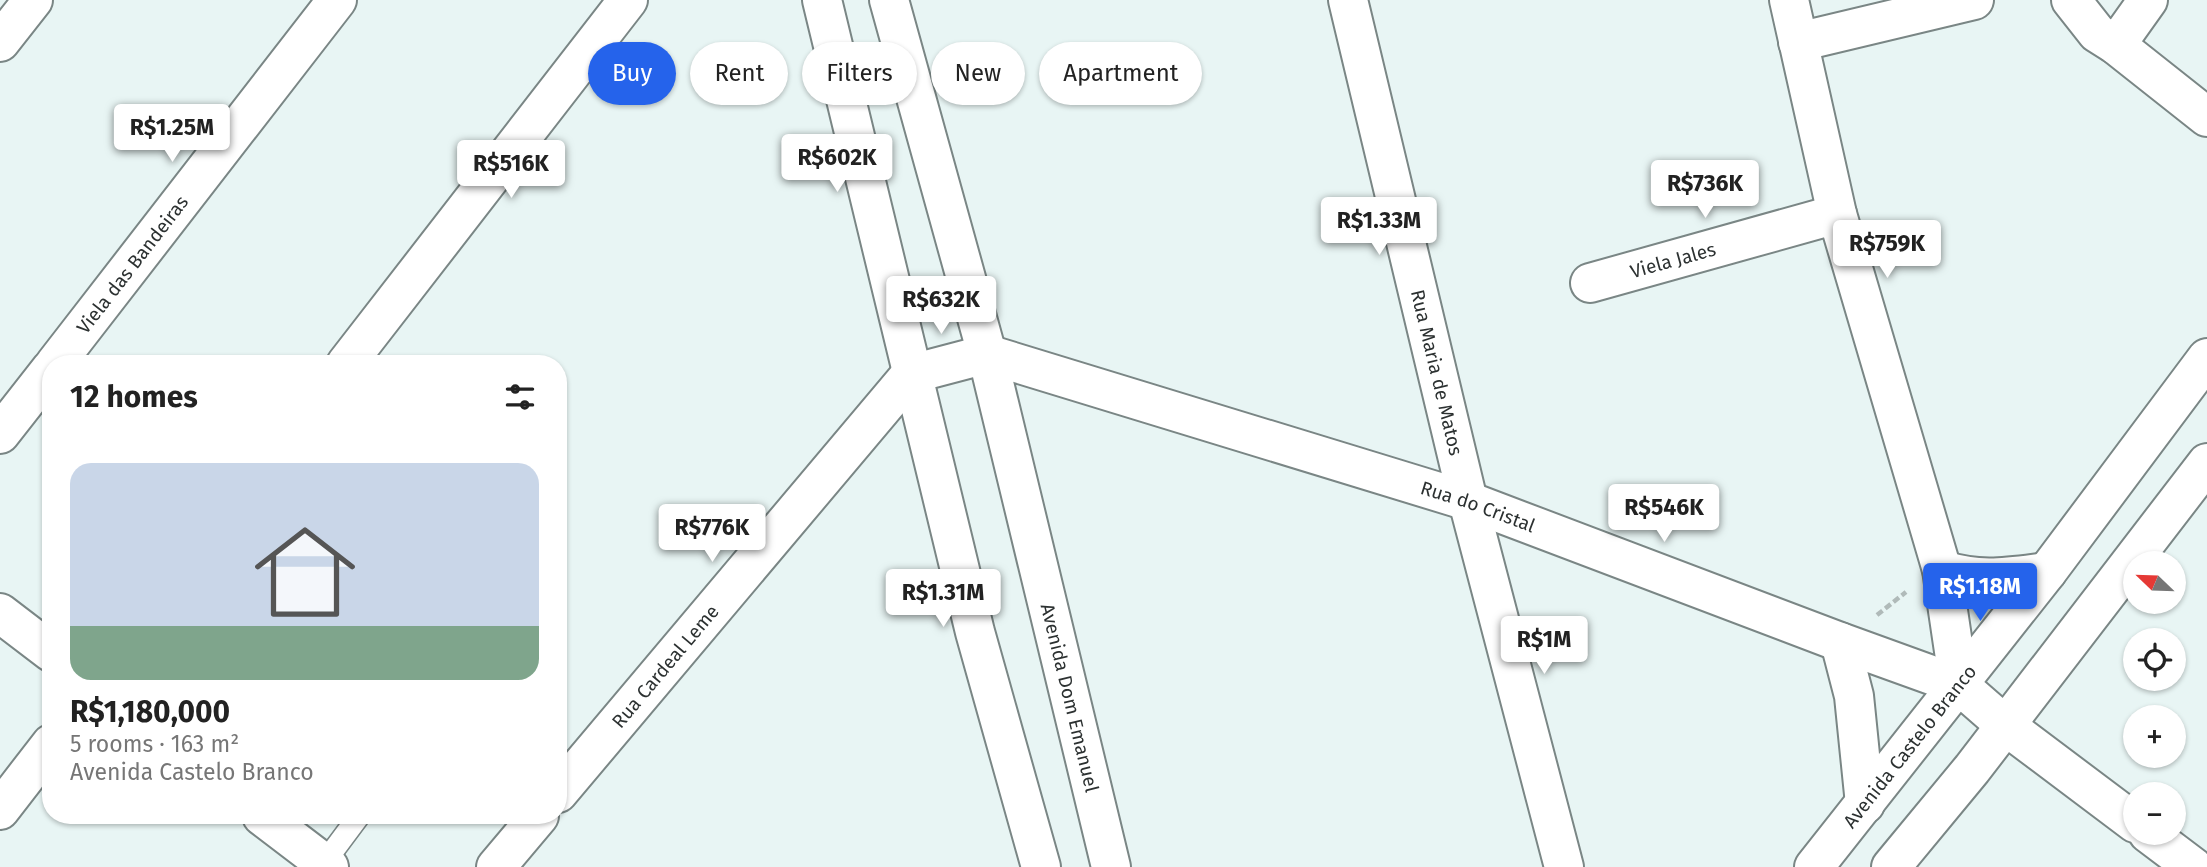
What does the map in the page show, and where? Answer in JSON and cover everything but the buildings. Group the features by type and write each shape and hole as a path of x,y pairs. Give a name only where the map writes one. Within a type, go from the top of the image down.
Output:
{"street":[{"path":"0,42 33,0"},
{"name":"Viela das Bandeiras","path":"62,355 337,0"},
{"path":"353,355 628,0"},
{"path":"822,0 975,632 1041,867"},
{"name":"Avenida Dom Emanuel","path":"889,0 987,355 1111,867"},
{"name":"Rua Maria de Matos","path":"1348,0 1468,501 1564,867"},
{"path":"1789,0 1837,214 1941,570 1959,685 2006,726 2123,814"},
{"path":"1798,42 1974,0"},
{"path":"2071,0 2097,33 2207,117"},
{"path":"2116,45 2148,0"},
{"name":"Viela Jales","path":"1590,284 1837,214"},
{"path":"911,374 987,355"},
{"name":"Rua do Cristal","path":"987,355 1468,501 1959,685"},
{"name":"Avenida Castelo Branco","path":"1814,867 2047,572 2207,358"},
{"name":"Rua Cardeal Leme","path":"567,782 911,374"},
{"path":"0,434 42,380"},
{"path":"1891,867 2006,726 2207,463"},
{"path":"1941,570 1985,579 2047,572"},
{"path":"0,613 42,645"},
{"path":"1840,642 1854,696 1865,804"},
{"path":"0,810 42,756"},
{"path":"272,824 326,865"},
{"path":"496,867 532,824"},
{"path":"2164,845 2193,867"}],"lane":[{"path":"326,865 354,824"}],"path":[{"path":"1840,642 1900,596 1941,570"}]}
